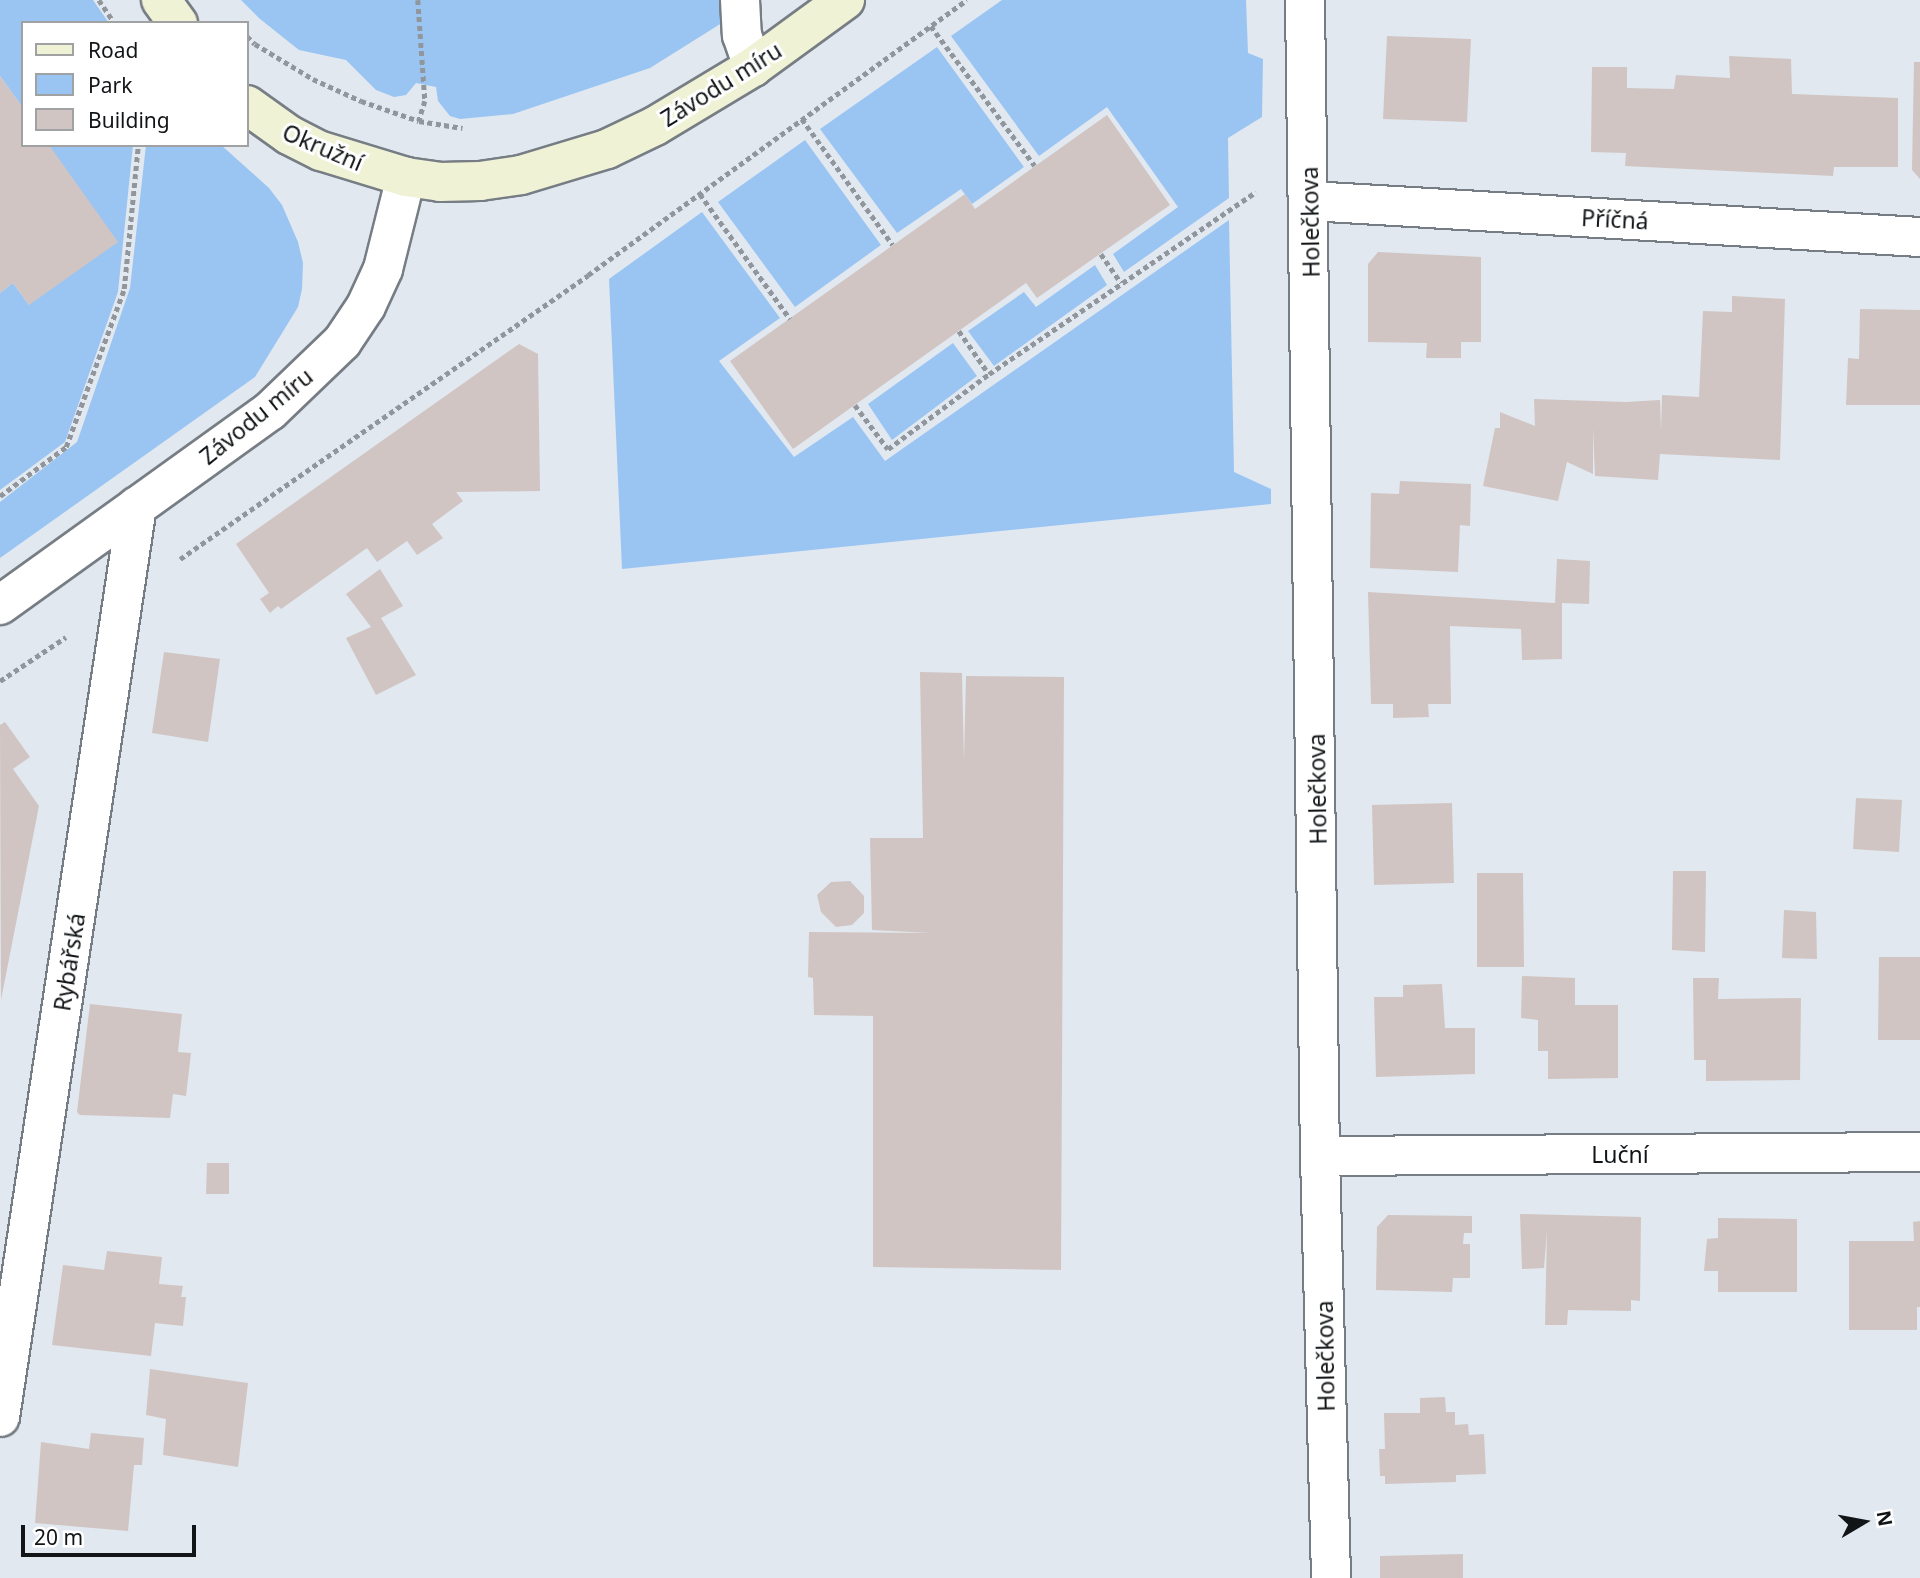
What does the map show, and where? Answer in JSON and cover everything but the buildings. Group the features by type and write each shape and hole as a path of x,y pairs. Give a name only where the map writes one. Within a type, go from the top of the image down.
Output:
{"main road":[{"path":"161,0 177,21"},
{"name":"Závodu míru","path":"406,177 440,182 480,181 521,175 607,149 697,103 753,67 845,0"},
{"name":"Okružní","path":"248,106 280,129 321,151 406,177"}],"street":[{"path":"740,0 742,35 753,67"},
{"name":"Holečkova","path":"1306,0 1320,1156 1331,1578"},
{"name":"Závodu míru","path":"0,604 270,411 342,342 366,306 383,269 406,177"},
{"name":"Příčná","path":"1310,201 1920,237"},
{"name":"Rybářská","path":"0,1417 137,506"},
{"name":"Luční","path":"1320,1156 1920,1152"}],"path":[{"path":"99,0 114,21"},
{"path":"418,0 425,102 419,121"},
{"path":"0,681 123,600 700,194 967,0"},
{"path":"931,26 1035,166"},
{"path":"248,37 313,79 361,101 419,121 474,130"},
{"path":"802,120 893,245"},
{"path":"0,496 66,447 124,289 138,147"},
{"path":"855,405 888,449 989,374 1309,156"},
{"path":"700,194 790,318"},
{"path":"1101,254 1121,284"},
{"path":"959,331 989,374"}],"green space":[{"path":"0,0 93,0 108,21 21,21 21,105 0,76"},
{"path":"241,0 726,0 725,21 650,68 513,114 460,119 450,116 438,101 436,87 416,83 406,95 394,97 376,90 346,60 299,50"},
{"path":"1002,0 1246,0 1248,53 1263,59 1262,117 1228,138 1229,198 1124,272 1113,254 1178,207 1107,107 1039,156 951,36"},
{"path":"937,47 1024,167 972,204 961,189 897,233 820,129"},
{"path":"805,140 881,245 795,307 718,202"},
{"path":"49,147 133,147 118,292 65,442 0,490 0,293 13,283 29,305"},
{"path":"146,147 223,147 269,188 282,205 298,242 303,263 298,307 255,377 0,558 0,502 77,442 130,288"},
{"path":"702,212 780,318 719,361 794,457 853,417 885,461 1229,220 1234,472 1271,489 1271,504 622,569 609,279"},
{"path":"1095,265 1107,285 994,366 968,331 1024,292 1036,307"},
{"path":"953,343 977,376 892,440 868,404"}]}
